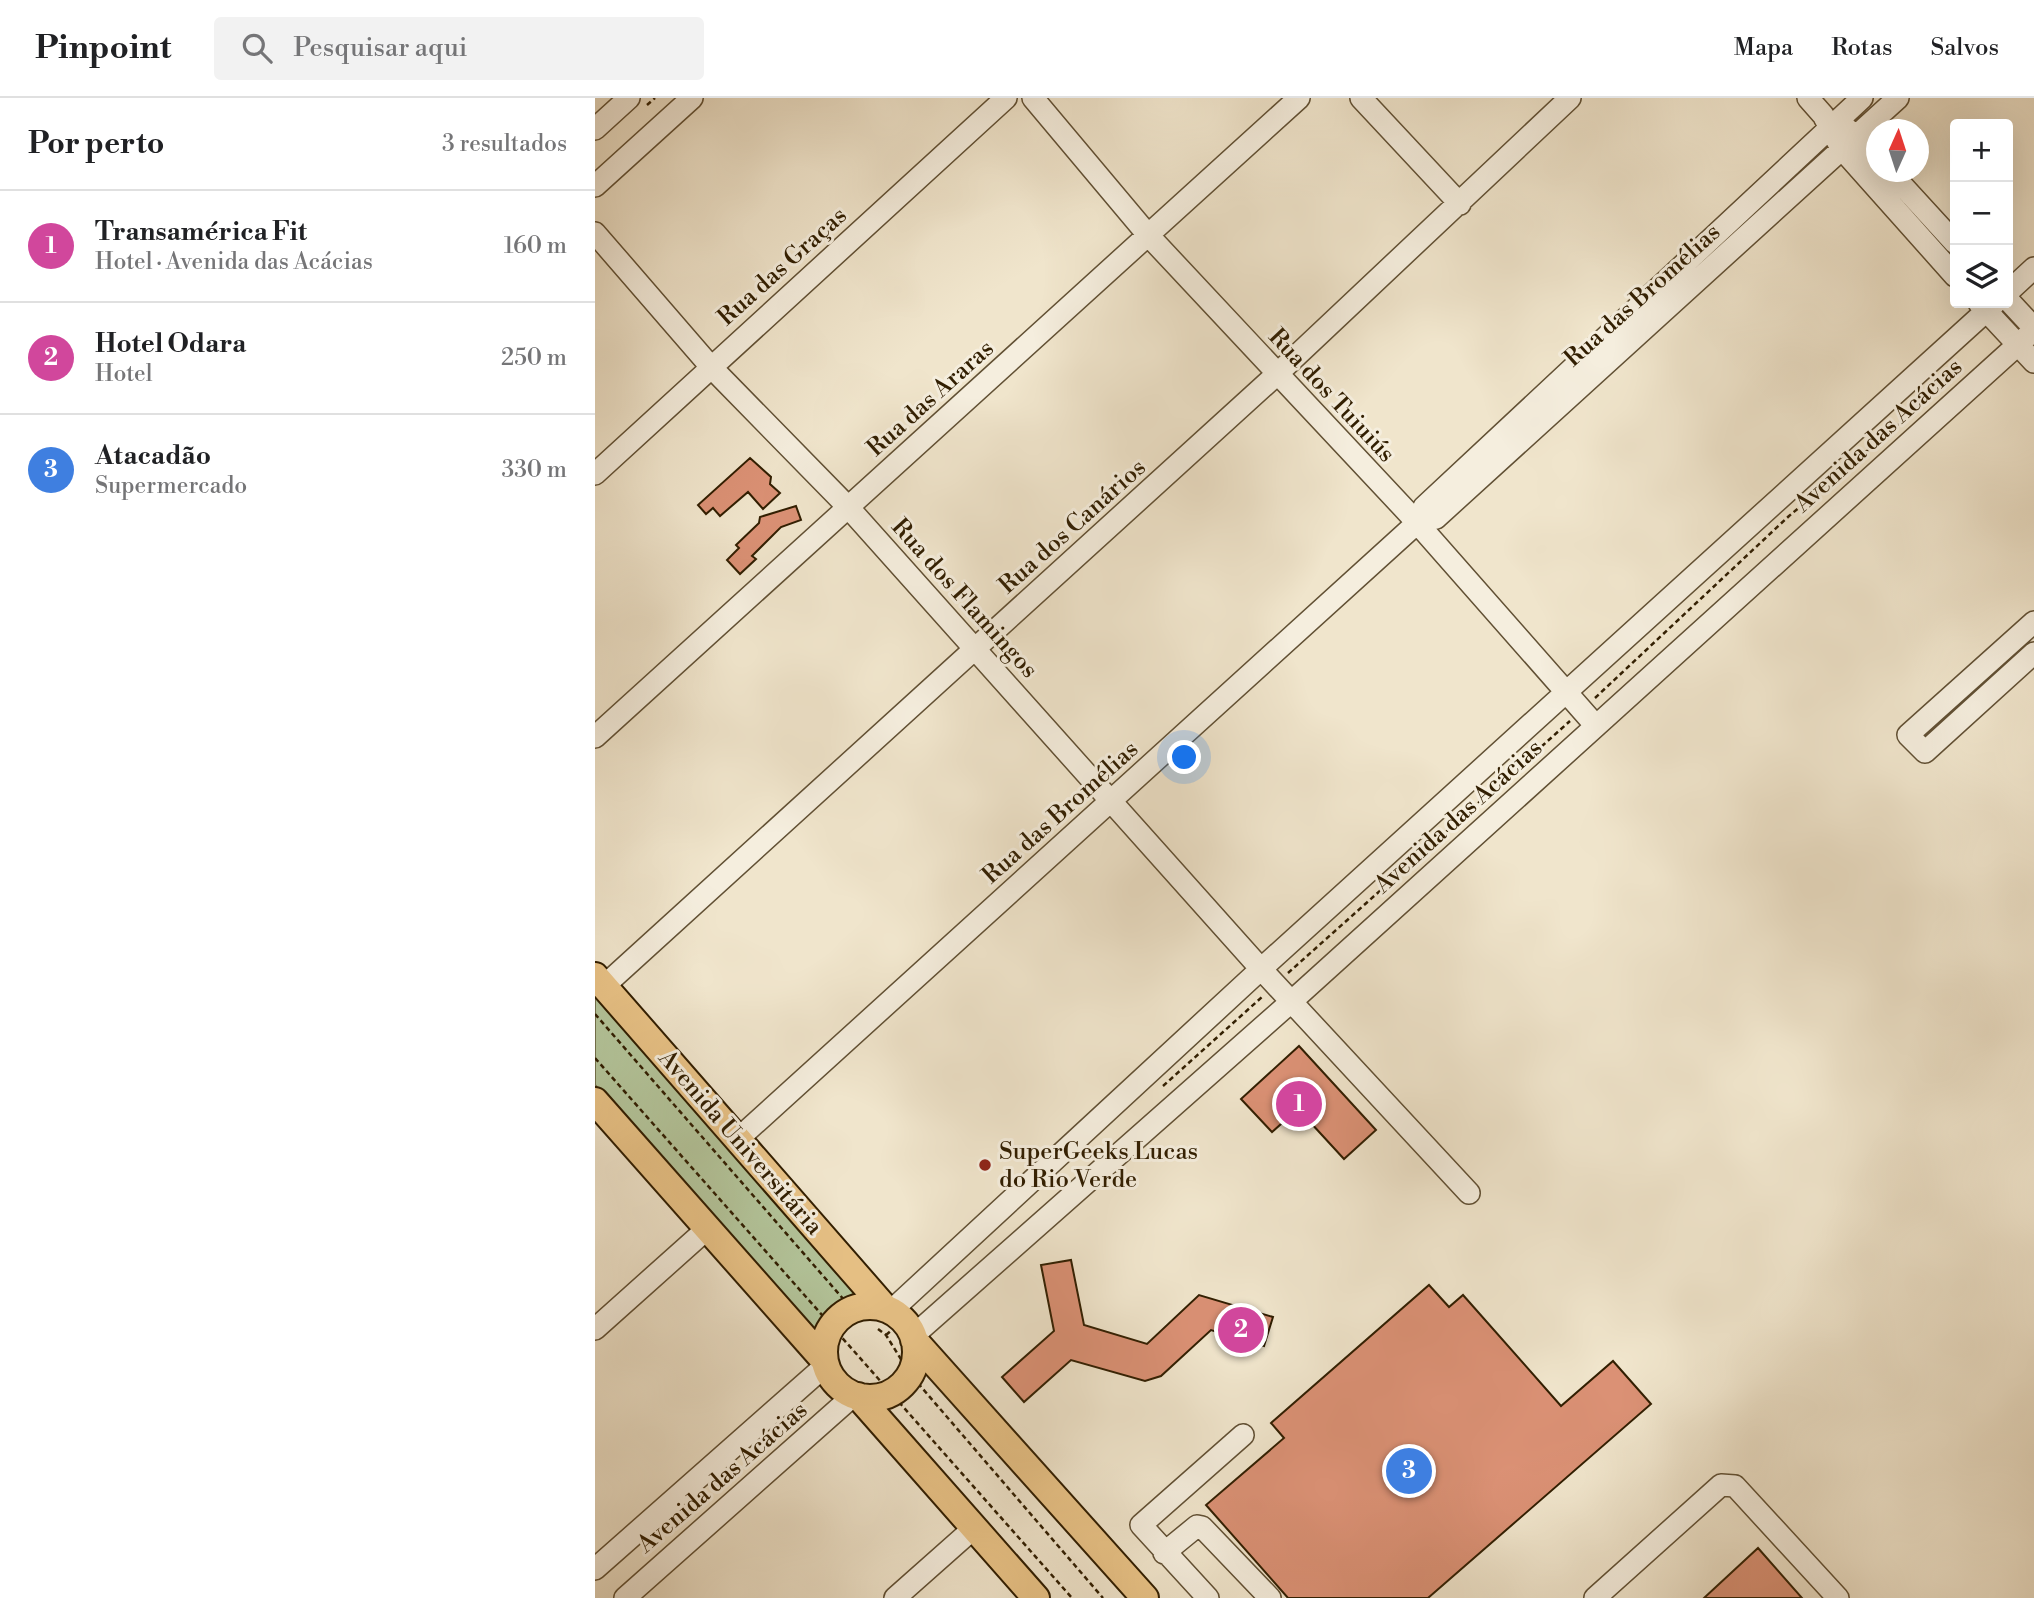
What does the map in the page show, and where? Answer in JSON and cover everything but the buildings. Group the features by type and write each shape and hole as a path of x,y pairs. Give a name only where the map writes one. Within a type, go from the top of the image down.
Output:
{"main road":[{"name":"Avenida Universitária","path":"599,981 899,1325 1145,1598"},
{"path":"596,1105 708,1228 825,1363 837,1384 856,1396 1036,1598"},
{"path":"825,1363 825,1339 832,1326 852,1309 875,1306 899,1325 916,1357 910,1374 890,1392 873,1398 856,1396"}],"street":[{"path":"595,129 629,98"},
{"path":"595,186 692,98"},
{"name":"Rua das Graças","path":"595,474 1006,98"},
{"name":"Rua dos Tuiuiús","path":"1033,98 1148,235 1417,523 1588,719"},
{"name":"Rua das Araras","path":"595,737 1299,98"},
{"path":"1361,98 1459,204"},
{"name":"Rua dos Canários","path":"599,981 977,649 1276,375 1570,98"},
{"path":"1808,98 1849,142 1950,270"},
{"name":"Rua das Bromélias","path":"738,1139 1417,523 1424,507 1829,121 1862,98"},
{"name":"Rua das Bromélias","path":"1417,523 1436,518 1898,98"},
{"path":"1849,142 1866,151"},
{"path":"1899,182 1950,238"},
{"name":"Rua dos Flamingos","path":"595,233 711,367 848,508 1268,977 1469,1192"},
{"path":"2013,287 2034,268"},
{"path":"2013,306 2034,329"},
{"name":"Avenida das Acácias","path":"899,1325 1566,694 1984,308"},
{"path":"1989,308 2034,362"},
{"name":"Avenida das Acácias","path":"899,1325 1292,1001 1588,719 2034,329"},
{"path":"2034,622 1908,735 1925,752 2034,653"},
{"path":"595,1328 708,1228"},
{"name":"Avenida das Acácias","path":"595,1569 825,1363"},
{"name":"Avenida das Acácias","path":"625,1598 856,1396"},
{"path":"1205,1597 1142,1525 1243,1435"},
{"path":"1595,1598 1721,1485 1728,1483 1735,1486 1838,1598"},
{"path":"1164,1553 1197,1526 1202,1527 1270,1598"},
{"path":"895,1598 974,1528"}],"path":[{"path":"1162,1087 1268,977 1588,719 1790,516 1924,403"},
{"path":"595,1014 852,1309 899,1325 910,1374 1103,1598"},
{"path":"595,1058 1072,1598"}],"green space":[{"path":"595,991 864,1295 830,1317 818,1339 595,1085"}],"place":[{"name":"Transamérica Fit","path":"1299,1104"},
{"name":"SuperGeeks Lucas do Rio Verde","path":"985,1165"},
{"name":"Hotel Odara","path":"1241,1330"},
{"name":"Atacadão","path":"1409,1471"}]}
